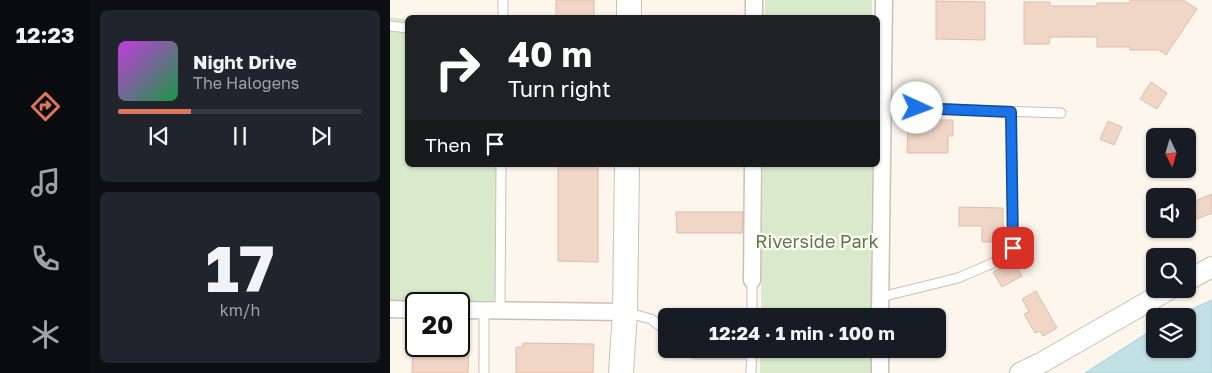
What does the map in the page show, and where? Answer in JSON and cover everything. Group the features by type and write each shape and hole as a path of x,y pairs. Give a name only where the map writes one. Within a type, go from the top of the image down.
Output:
{"main road":[{"path":"629,0 629,15"},
{"path":"620,373 625,312 627,167"}],"street":[{"path":"754,0 754,15"},
{"path":"880,308 884,0"},
{"path":"752,280 753,167"},
{"path":"1196,276 1212,268"},
{"path":"1020,373 1041,363 1154,298"},
{"path":"390,309 405,310"},
{"path":"470,310 625,312"},
{"path":"880,358 880,373"}],"lane":[{"path":"503,0 503,15"},
{"path":"390,26 405,28"},
{"path":"883,107 1061,114"},
{"path":"880,297 958,278 992,263 1013,248 1011,112"},
{"path":"484,373 492,310 501,167"},
{"path":"752,280 752,308"},
{"path":"625,312 651,319 658,324"},
{"path":"751,373 752,358"}],"green space":[{"path":"765,0 872,0 872,15 765,15"},
{"path":"390,17 405,19 405,167 504,167 505,300 470,300 470,292 405,292 405,301 390,301"},
{"name":"Riverside Park","path":"763,167 872,167 871,308 761,308"},
{"path":"760,358 871,358 871,373 760,373"}],"water":[{"path":"1212,300 1212,373 1085,373 1146,334 1146,358 1196,358 1196,308 1194,308"}],"building":[{"path":"556,0 594,0 594,15 556,15"},
{"path":"1130,0 1183,0 1197,9 1166,55 1159,50 1130,50 1130,47 1097,47 1097,37 1050,37 1049,44 1024,44 1024,2 1050,2 1050,6 1097,6 1097,3 1130,3"},
{"path":"936,1 985,2 985,40 936,39"},
{"path":"1151,82 1167,93 1157,109 1140,99"},
{"path":"932,120 953,120 953,136 948,136 948,153 907,153 908,126 932,126"},
{"path":"1108,121 1122,127 1114,145 1100,139"},
{"path":"558,167 598,167 598,262 558,261"},
{"path":"1212,194 1212,213 1197,219 1196,201"},
{"path":"959,207 1003,208 1003,242 982,242 982,226 959,226"},
{"path":"676,212 743,212 742,233 677,233"},
{"path":"1014,261 1022,276 1002,287 993,272"},
{"path":"1036,291 1057,328 1043,336 1040,331 1035,333 1024,314 1029,312 1022,299"},
{"path":"523,343 594,344 593,373 516,373 516,347 523,347"},
{"path":"413,357 469,357 468,373 412,373"}],"route":[{"path":"917,108 1011,112 1013,248"}]}
